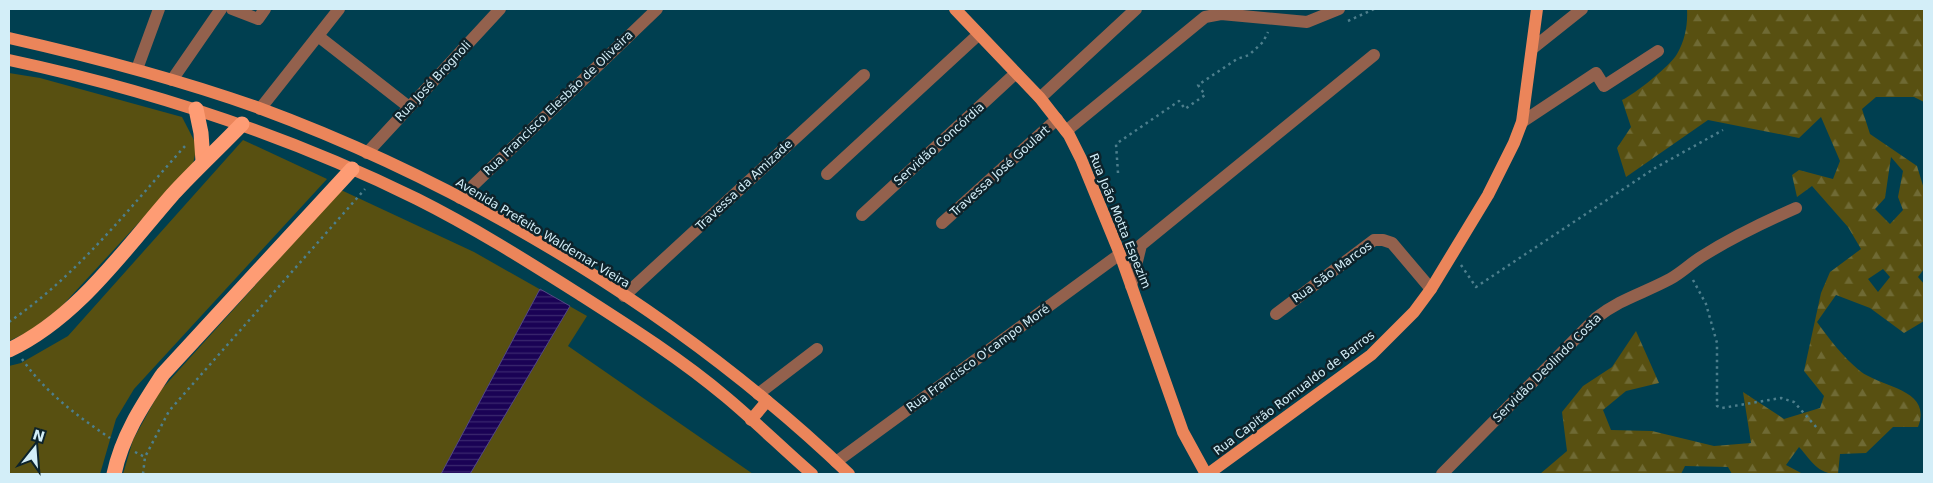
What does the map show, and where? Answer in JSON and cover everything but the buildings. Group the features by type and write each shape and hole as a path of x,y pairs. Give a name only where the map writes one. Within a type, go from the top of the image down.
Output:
{"highway":[{"path":"196,109 201,134 203,161"},
{"path":"14,353 48,328 82,297 203,161 242,124"},
{"path":"114,474 122,445 139,410 163,374 352,169"}],"main road":[{"name":"Rua João Motta Espezim","path":"956,9 1040,98 1066,131 1081,159 1120,254 1183,432 1207,474"},
{"name":"Rua Capitão Romualdo de Barros","path":"1207,474 1285,420 1371,355 1414,312 1503,169 1522,122 1537,9"},
{"name":"Avenida Prefeito Waldemar Vieira","path":"9,38 137,69 260,109 367,153 460,198 574,264 624,296 763,398 850,474"},
{"path":"49,69 53,48"},
{"path":"9,60 196,109 242,124 352,169 418,200 517,254 620,320 725,396 812,474"},
{"path":"242,124 260,109"},
{"path":"352,169 367,153"},
{"path":"751,420 763,398"}],"street":[{"path":"137,69 158,9"},
{"path":"172,80 221,9"},
{"path":"232,9 258,19 266,9"},
{"path":"260,109 339,9"},
{"name":"Rua José Brognoli","path":"367,153 500,9"},
{"name":"Rua Francisco Elesbão de Oliveira","path":"460,198 657,9"},
{"path":"1040,98 1136,9"},
{"path":"1066,131 1205,17 1221,14 1307,22 1339,9"},
{"path":"1532,48 1582,9"},
{"path":"827,174 979,34"},
{"path":"318,36 409,107"},
{"path":"1522,122 1596,73 1604,86 1658,51"},
{"path":"1131,286 1141,245 1374,55"},
{"name":"Servidão Concórdia","path":"862,215 1016,73"},
{"name":"Travessa da Amizade","path":"624,296 864,75"},
{"name":"Travessa José Goulart","path":"942,223 1057,119"},
{"name":"Servidão Deolindo Costa","path":"1442,474 1596,318 1626,297 1672,278 1726,242 1796,208"},
{"name":"Rua São Marcos","path":"1276,314 1374,240 1392,243 1430,289"},
{"name":"Rua Francisco O'campo Moré","path":"836,462 1120,254"},
{"path":"763,398 817,349"}],"path":[{"path":"1342,23 1374,9"},
{"path":"1118,173 1116,144 1179,101 1185,109 1205,95 1198,84 1237,59 1249,55 1263,42 1268,31 1275,27"},
{"path":"1452,253 1476,287 1655,168 1723,130"},
{"path":"9,322 38,302 64,280 188,143 189,138"},
{"path":"143,474 145,457 169,411 368,186"},
{"path":"1686,268 1706,304 1714,329 1717,344 1717,406 1722,408 1780,398 1794,402 1817,428"},
{"path":"14,353 36,379 62,402 114,441"}],"green space":[{"path":"1687,9 1924,9 1924,102 1914,97 1876,97 1862,109 1870,134 1917,166 1924,189 1924,269 1918,277 1924,284 1924,321 1904,333 1870,308 1836,295 1817,322 1854,366 1869,377 1903,391 1912,397 1918,405 1921,414 1918,427 1893,427 1866,453 1840,454 1838,474 1825,472 1820,469 1799,447 1786,465 1803,474 1732,474 1728,467 1685,466 1681,474 1540,474 1567,451 1562,412 1583,386 1612,367 1636,331 1659,383 1626,391 1603,410 1611,430 1652,431 1714,446 1751,443 1743,392 1784,419 1820,408 1824,396 1804,371 1821,293 1830,272 1861,249 1848,227 1812,186 1797,197 1792,175 1799,170 1833,179 1840,161 1821,117 1799,138 1708,120 1626,177 1617,148 1631,127 1622,100 1652,79 1677,54 1684,38","holes":["1891,157 1903,171 1898,197 1903,210 1890,224 1875,209 1885,198","1883,269 1890,277 1878,292 1868,279"]},
{"path":"9,73 40,78 182,117 197,146 193,164 60,308 30,331 9,341"},
{"path":"243,140 327,179 134,389 116,419 100,474 9,474 9,366 21,363 68,336"},
{"path":"341,190 474,252 587,316 568,346 753,474 123,474 133,440 160,391"}],"shaded area":[{"path":"540,289 570,306 470,474 441,474"}]}
